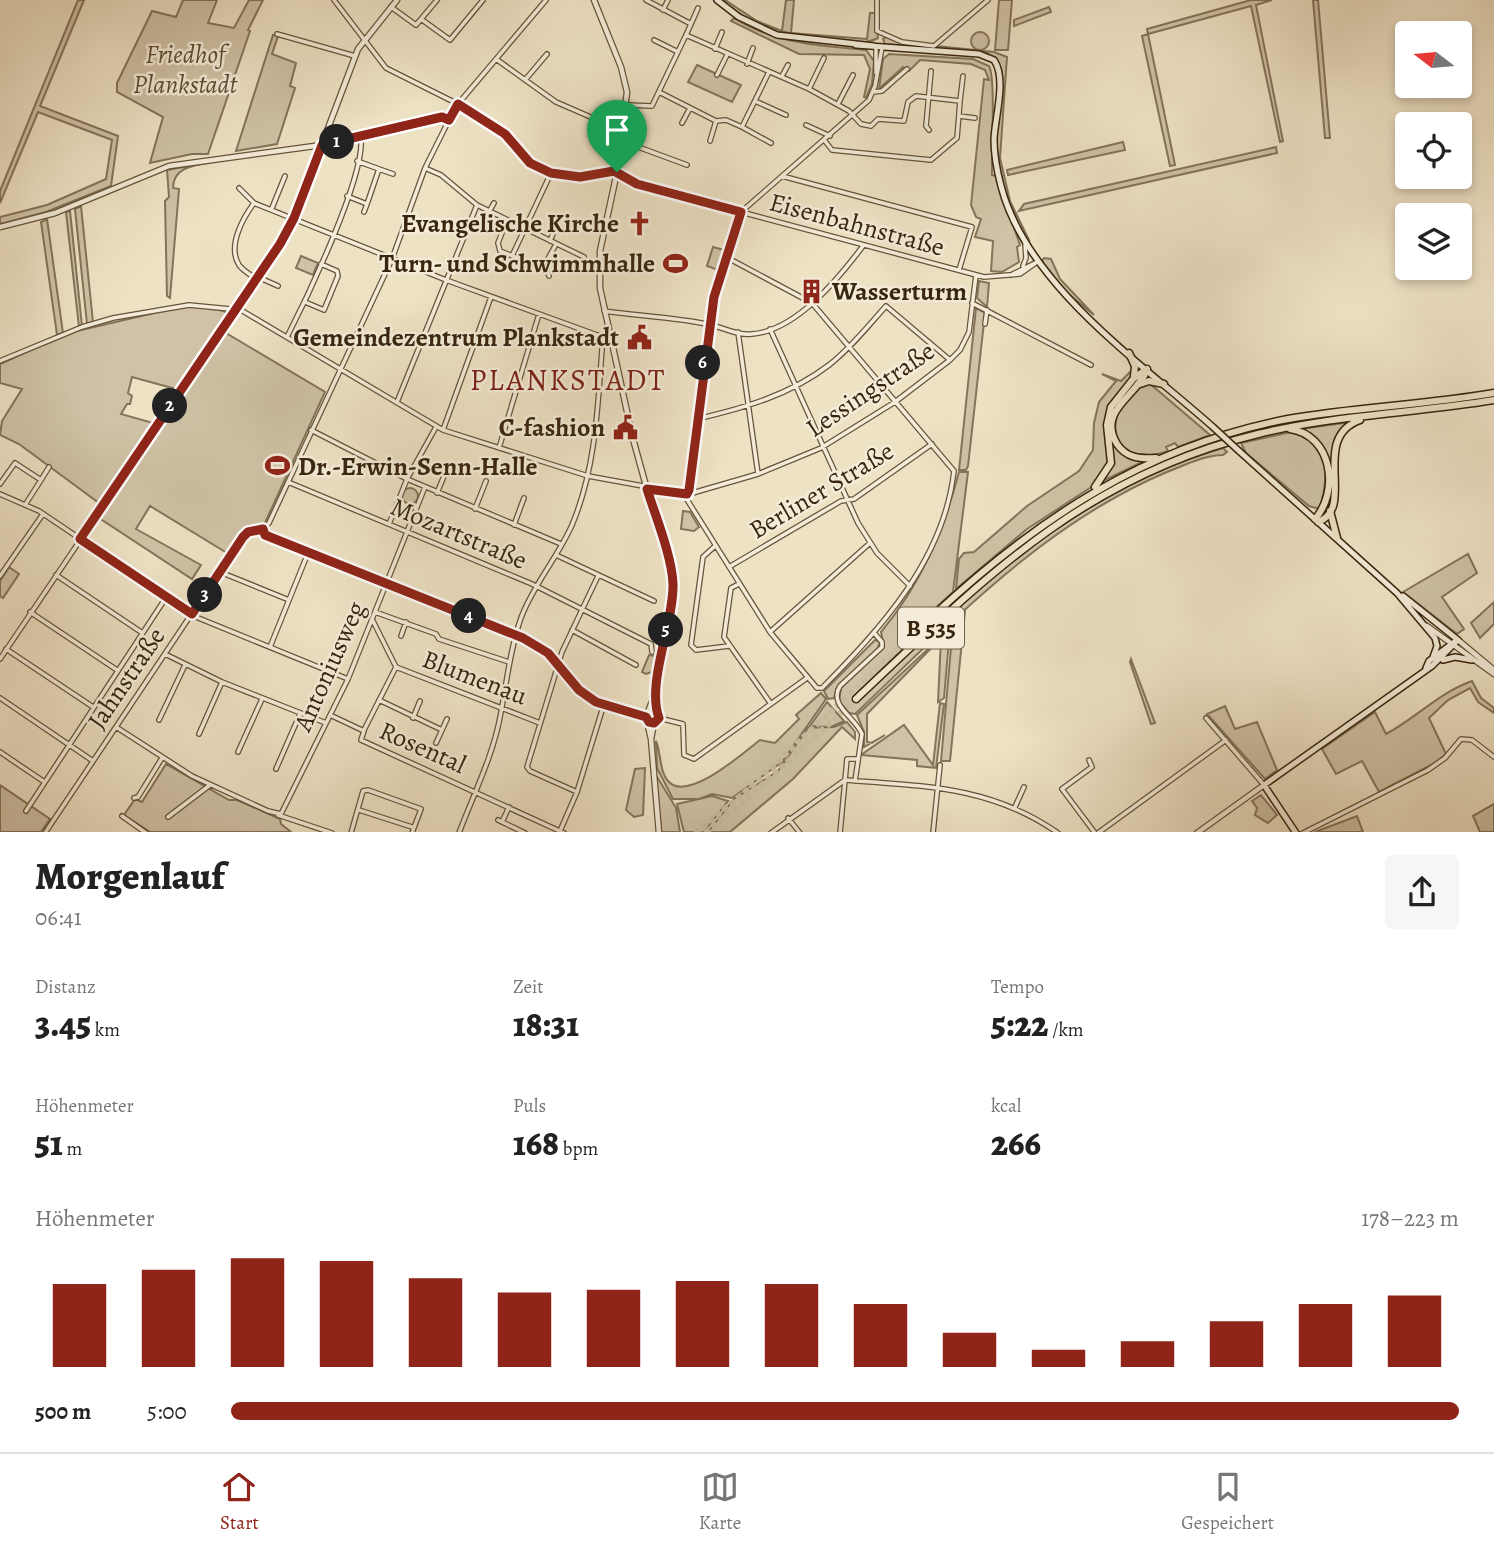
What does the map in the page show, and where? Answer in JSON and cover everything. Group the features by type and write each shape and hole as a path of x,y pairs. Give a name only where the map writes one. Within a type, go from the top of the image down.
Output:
{"highway":[{"path":"1129,353 1135,366 1134,382 1164,384"},
{"name":"B 535","path":"1083,497 1108,470 1111,458 1107,425 1109,413 1147,369"},
{"name":"B 535","path":"1134,382 1115,412 1112,426 1114,437 1130,455 1161,458"},
{"name":"B 535","path":"934,615 1015,544 1083,497 1161,458 1221,437 1289,419 1494,393"},
{"name":"B 535","path":"856,699 970,592 1048,528 1104,494 1150,471 1212,447 1282,428 1494,400"},
{"name":"B 535","path":"1337,538 1331,509 1336,491 1334,455 1339,437 1352,423 1372,415"},
{"path":"1282,428 1308,434 1324,452 1329,492 1317,520"},
{"path":"1317,520 1324,519 1331,509"}],"main road":[{"path":"718,0 739,17 777,35 992,58 999,69 995,129 997,170 1008,210 1037,262 1067,296 1397,593 1427,625 1436,641 1436,659"},
{"path":"1296,832 1264,785 1426,668 1458,640 1397,593"},
{"path":"1436,659 1455,657 1472,660"},
{"path":"1272,794 1274,777"}],"street":[{"path":"334,0 364,41 393,73 458,104 505,134 530,163 551,173 580,177 617,172"},
{"path":"1,656 257,278 294,218 355,56 397,0"},
{"path":"391,7 413,25 437,0"},
{"path":"421,19 450,40 483,0"},
{"path":"0,227 55,213 169,166 361,138 442,117 449,120 458,104 546,0"},
{"path":"594,0 625,78 626,105 617,172 599,262 604,312 673,583 652,711 659,832"},
{"path":"646,0 691,24"},
{"path":"663,10 668,0"},
{"path":"877,0 875,24 882,34 902,42 934,46 988,0"},
{"path":"626,105 652,106 698,8"},
{"path":"715,49 722,32"},
{"path":"277,34 355,56"},
{"path":"726,257 812,303 954,471 936,533 911,586 875,634 819,689 770,632 687,500 687,494 709,324 726,257 741,212 853,116 873,92 876,82 876,46 882,34"},
{"path":"686,35 768,74 782,76 809,89 838,104 861,124 871,126 878,119 904,121 908,102 916,96 960,102"},
{"path":"654,40 678,52"},
{"path":"747,64 753,48"},
{"path":"525,80 547,54"},
{"path":"717,75 727,55"},
{"path":"809,89 824,58"},
{"path":"496,59 556,102 623,131"},
{"path":"782,76 788,65"},
{"path":"873,92 882,91 907,69"},
{"path":"929,130 926,126 930,71"},
{"path":"742,127 768,74"},
{"path":"838,104 853,75"},
{"path":"825,141 832,150 931,160 957,138 963,76"},
{"path":"659,93 716,121 726,120 742,127 771,143"},
{"path":"755,101 786,115"},
{"path":"682,124 690,108"},
{"path":"959,116 975,118"},
{"name":"Jahnstraße","path":"45,832 248,532 263,529 288,482 392,259 425,168 449,120"},
{"path":"709,141 716,121"},
{"path":"806,125 830,136"},
{"path":"287,337 334,234 357,161 361,138"},
{"path":"622,141 687,164"},
{"path":"357,161 393,174"},
{"path":"425,168 441,176 477,205 555,246 584,257"},
{"path":"364,212 379,169"},
{"name":"Eisenbahnstraße","path":"617,172 637,184 863,246 976,275 995,278 1010,276"},
{"path":"512,256 551,173"},
{"path":"272,208 285,176"},
{"path":"782,176 972,227 959,271"},
{"path":"239,188 254,203 272,208 446,281 611,337"},
{"path":"346,196 367,204"},
{"path":"490,210 494,202"},
{"path":"254,203 239,226 237,257 240,266 257,278 278,286"},
{"path":"397,402 477,205"},
{"path":"507,220 497,245 500,251 546,267"},
{"path":"550,241 557,224"},
{"path":"1021,268 1026,258 1025,244"},
{"path":"549,276 546,267 555,246"},
{"path":"604,312 709,324 752,334 770,329 812,303 863,246"},
{"path":"1010,276 1037,262"},
{"path":"1010,276 1033,268 1037,262"},
{"path":"305,302 324,310 338,276 337,271 321,264"},
{"name":"Lessingstraße","path":"687,494 758,474 823,447 895,402 950,360 966,340 976,275"},
{"path":"443,430 491,297"},
{"path":"971,303 1091,365"},
{"path":"0,361 82,327 113,318 189,305 241,310 443,430 587,476 647,489 687,494"},
{"path":"697,419 748,407 796,386 830,364 886,306 950,360"},
{"path":"985,324 988,310"},
{"path":"499,448 539,314"},
{"path":"770,329 870,543 911,586"},
{"path":"738,332 758,474"},
{"path":"459,832 474,791 481,780 502,706 516,635 537,587 574,521 587,476 598,404 603,336"},
{"path":"389,524 407,479 436,426"},
{"path":"311,430 407,479 562,544"},
{"name":"Berliner Straße","path":"729,567 841,501 848,500 932,444"},
{"path":"0,484 15,463 41,480"},
{"path":"438,493 449,464"},
{"path":"25,505 49,467"},
{"path":"475,509 486,481"},
{"name":"Mozartstraße","path":"288,482 537,587 651,644 652,652"},
{"name":"Antoniusweg","path":"276,814 283,810 348,678 425,487"},
{"path":"1,495 43,514 192,615 348,678"},
{"path":"514,525 524,498"},
{"path":"0,576 43,514"},
{"path":"263,529 265,535 537,645 558,663 579,690 604,707 652,720 683,724 684,755 694,760 808,678"},
{"path":"770,632 870,543"},
{"path":"715,546 703,557 691,645 696,650 729,646"},
{"path":"270,647 308,553"},
{"path":"556,555 654,601"},
{"path":"220,572 289,600"},
{"path":"55,575 142,633"},
{"path":"577,792 528,769 558,663 598,576"},
{"path":"739,583 732,588 724,631 729,646 771,704"},
{"path":"26,811 43,781 167,596"},
{"path":"30,612 117,670"},
{"path":"375,612 436,634 439,639 509,663"},
{"path":"364,731 396,667 372,619"},
{"path":"401,636 406,622"},
{"path":"1427,625 1472,660 1494,672"},
{"path":"572,630 636,665"},
{"path":"855,781 862,733 837,703 836,694 882,648 882,642 875,634"},
{"path":"1458,640 1494,672"},
{"path":"6,649 93,707"},
{"path":"165,654 222,682 326,723"},
{"path":"159,720 185,665"},
{"name":"Blumenau","path":"396,667 540,723"},
{"path":"200,734 222,682"},
{"path":"0,698 93,761"},
{"path":"238,752 262,699"},
{"path":"379,701 442,730"},
{"path":"413,718 420,701"},
{"path":"474,791 562,832 604,707"},
{"path":"652,711 652,720"},
{"path":"276,769 300,714"},
{"name":"Rosental","path":"330,715 364,731 361,740 474,791"},
{"path":"1197,832 1264,785 1206,718"},
{"path":"436,743 447,719"},
{"path":"116,727 162,758 210,785 276,814 332,832"},
{"path":"1303,832 1428,770 1444,758 1461,739 1467,738 1494,757"},
{"path":"1089,760 1092,767 1062,789 1096,832 1226,740"},
{"path":"0,752 43,781"},
{"path":"134,798 138,797 162,758"},
{"path":"840,832 847,759 857,759"},
{"path":"933,832 940,765"},
{"path":"771,832 845,780 978,794 1015,807 1058,832"},
{"path":"168,817 210,785"},
{"path":"1015,807 1024,787"},
{"path":"351,832 363,791 368,790 421,809 412,832"},
{"path":"509,807 500,821 525,832"},
{"path":"359,810 412,827"},
{"path":"122,816 146,832"},
{"path":"788,818 800,832"}],"green space":[{"path":"78,0 84,0 40,106 118,136 111,186 46,212 0,224 0,217 47,205 106,179 112,140 38,112 0,203 0,191"},
{"name":"Friedhof Plankstadt","path":"183,0 217,0 208,23 234,28 249,0 263,0 248,30 250,31 208,154 192,154 150,163 163,117 117,92 117,83 152,11 176,17"},
{"path":"719,0 725,0 757,21 782,31 786,0 794,0 791,33 867,39 870,13 875,13 878,38 868,42 852,42 789,33 774,29 760,24 747,18"},
{"path":"999,0 1012,0 1008,50 995,50"},
{"path":"1251,0 1272,0 1256,5 1283,141 1280,142 1251,6 1148,34 1147,29"},
{"path":"1313,0 1318,0 1330,138 1325,138"},
{"path":"1049,7 1051,12 1014,26 1014,20"},
{"path":"734,18 781,38 814,45 866,50 874,61 872,84 866,98 864,97 870,69 864,55 799,54 731,21"},
{"path":"980,32 986,35 989,41 986,47 980,50 974,47 971,41 974,35"},
{"path":"1148,34 1175,165 1170,166 1142,36"},
{"path":"273,35 278,36 272,54 296,63 290,86 295,88 277,144 236,151"},
{"path":"888,36 898,42 994,52 1007,57 1000,158 1010,201 1029,240 1026,240 1014,214 1001,174 998,160 996,131 1000,86 997,60 987,53 885,44 883,39"},
{"path":"889,54 973,59 989,66 993,100 992,175 996,176 1020,245 1017,247 1019,262 1002,272 991,271 993,241 975,237 981,219 976,217 971,205 984,79 989,80 985,70 971,64 920,60 909,71 903,67 879,89 883,59"},
{"path":"697,65 741,85 732,102 688,82"},
{"path":"1123,142 1125,150 1008,175 1007,170"},
{"path":"1276,147 1277,153 1019,211 1024,204"},
{"path":"194,165 182,170 174,180 173,188 179,189 170,298 167,296 165,201 169,197 167,170"},
{"path":"81,206 93,322 87,324 75,209"},
{"path":"70,211 82,326 79,327 66,212"},
{"path":"47,219 63,333 57,335 41,222"},
{"path":"713,247 724,250 718,270 707,266"},
{"path":"301,256 318,263 313,275 296,268"},
{"path":"1044,258 1051,259 1060,279 1094,315 1066,292 1042,261"},
{"path":"979,281 989,283 987,307 977,298"},
{"path":"189,305 224,311 227,314 176,389 132,377 128,393 132,396 130,404 127,404 121,414 153,423 99,503 19,444 0,435 2,421 22,389 0,383 0,364 68,333"},
{"path":"976,308 985,313 968,466 966,470 959,470"},
{"path":"226,333 325,392 264,525 242,530 227,553 150,506 136,529 201,565 192,579 99,518"},
{"path":"1132,370 1131,378 1113,400 1107,468 1096,484 1027,529 956,589 959,559 964,553 974,552 1027,506 1079,471 1093,450 1094,423 1099,402 1116,381 1102,374 1121,381"},
{"path":"1141,374 1113,411 1116,445 1144,461 1105,480 1113,459 1110,413"},
{"path":"1148,383 1210,435 1178,447 1175,443 1166,447 1168,451 1147,455 1131,453 1121,445 1116,434 1116,420 1122,406 1132,393"},
{"path":"1351,422 1339,433 1334,490 1322,516 1330,493 1330,468 1320,444 1312,435 1301,429"},
{"path":"1291,432 1310,438 1322,454 1325,482 1319,509 1309,506 1246,453 1241,443"},
{"path":"1223,448 1227,452 1223,455 1202,459 1167,472 1079,519 1039,547 963,611 855,714 849,713 839,701 841,688 884,647 881,632 908,595 929,556 946,516 959,472 968,472 953,592 931,612 935,618 853,697 857,702 981,587 1025,551 1071,519 1119,491 1169,467"},
{"path":"407,488 413,488 418,496 416,502 407,504 402,499 402,493"},
{"path":"683,511 690,512 699,527 694,531 681,529"},
{"path":"1468,554 1477,573 1442,597 1464,629 1457,634 1403,592"},
{"path":"9,567 19,574 3,598 0,596 0,581"},
{"path":"1494,602 1494,624 1480,638 1471,623"},
{"path":"965,611 950,761 941,761 953,625"},
{"path":"943,635 949,640 944,698 938,702 941,638 867,714 867,742 871,743 864,747 864,732 857,715"},
{"path":"875,640 880,642 877,650 837,687 834,698 828,699 824,691"},
{"path":"657,650 660,650 657,670 646,674 642,672 649,655 655,656"},
{"path":"1131,659 1155,723 1151,724"},
{"path":"1472,681 1481,698 1494,708 1494,713 1478,702 1470,688 1448,700 1429,718 1446,754 1435,763 1379,792 1362,761 1336,774 1322,749 1375,712 1386,734 1439,698"},
{"path":"821,693 826,699 782,762 732,798 712,794 699,799 673,799 657,768 656,741 666,778 678,786 689,786 716,773 760,740 775,743 799,719 796,715"},
{"path":"827,702 844,721 831,727 810,726"},
{"path":"940,703 944,704 936,768 917,766 917,760 861,755 904,725 933,765"},
{"path":"1225,706 1235,729 1257,722 1277,770 1265,779 1207,714"},
{"path":"847,722 855,732 855,739 842,727 793,779 730,832 708,832 734,799 778,771 808,728 834,727"},
{"path":"166,764 229,800 237,800 280,819 281,824 291,832 150,832 124,815 135,799 142,802"},
{"path":"645,768 643,815 634,817 626,810 635,769"},
{"path":"656,775 676,808 680,832 661,832"},
{"path":"0,785 50,819 41,832 0,832"},
{"path":"1261,795 1277,815 1268,823 1255,815 1257,808 1252,801"},
{"path":"712,796 728,801 704,832 684,832 677,804"},
{"path":"1494,804 1494,832 1480,832 1473,816"},
{"path":"1357,816 1363,832 1315,832"}],"tunnel":[{"path":"696,832 744,793 934,615"},
{"path":"706,832 749,797 856,699"}],"place":[{"name":"Evangelische Kirche","path":"639,223"},
{"name":"Turn- und Schwimmhalle","path":"675,263"},
{"name":"Wasserturm","path":"812,291"},
{"name":"Gemeindezentrum Plankstadt","path":"639,337"},
{"name":"C-fashion","path":"625,427"},
{"name":"Dr.-Erwin-Senn-Halle","path":"278,466"}],"district":[{"name":"PLANKSTADT","path":"568,380"}],"route":[{"path":"458,104 489,121 505,134 530,163 551,173 580,177 608,171 617,172 637,184 741,212 714,297 689,490 687,494 647,489 673,583 657,690 655,711 659,718 656,722 650,723 646,717 604,707 596,702 579,690 548,653 523,638 265,535 263,529 252,530 243,537 192,614 80,539 280,244 294,218 322,145 442,117 449,120 458,104"}]}
